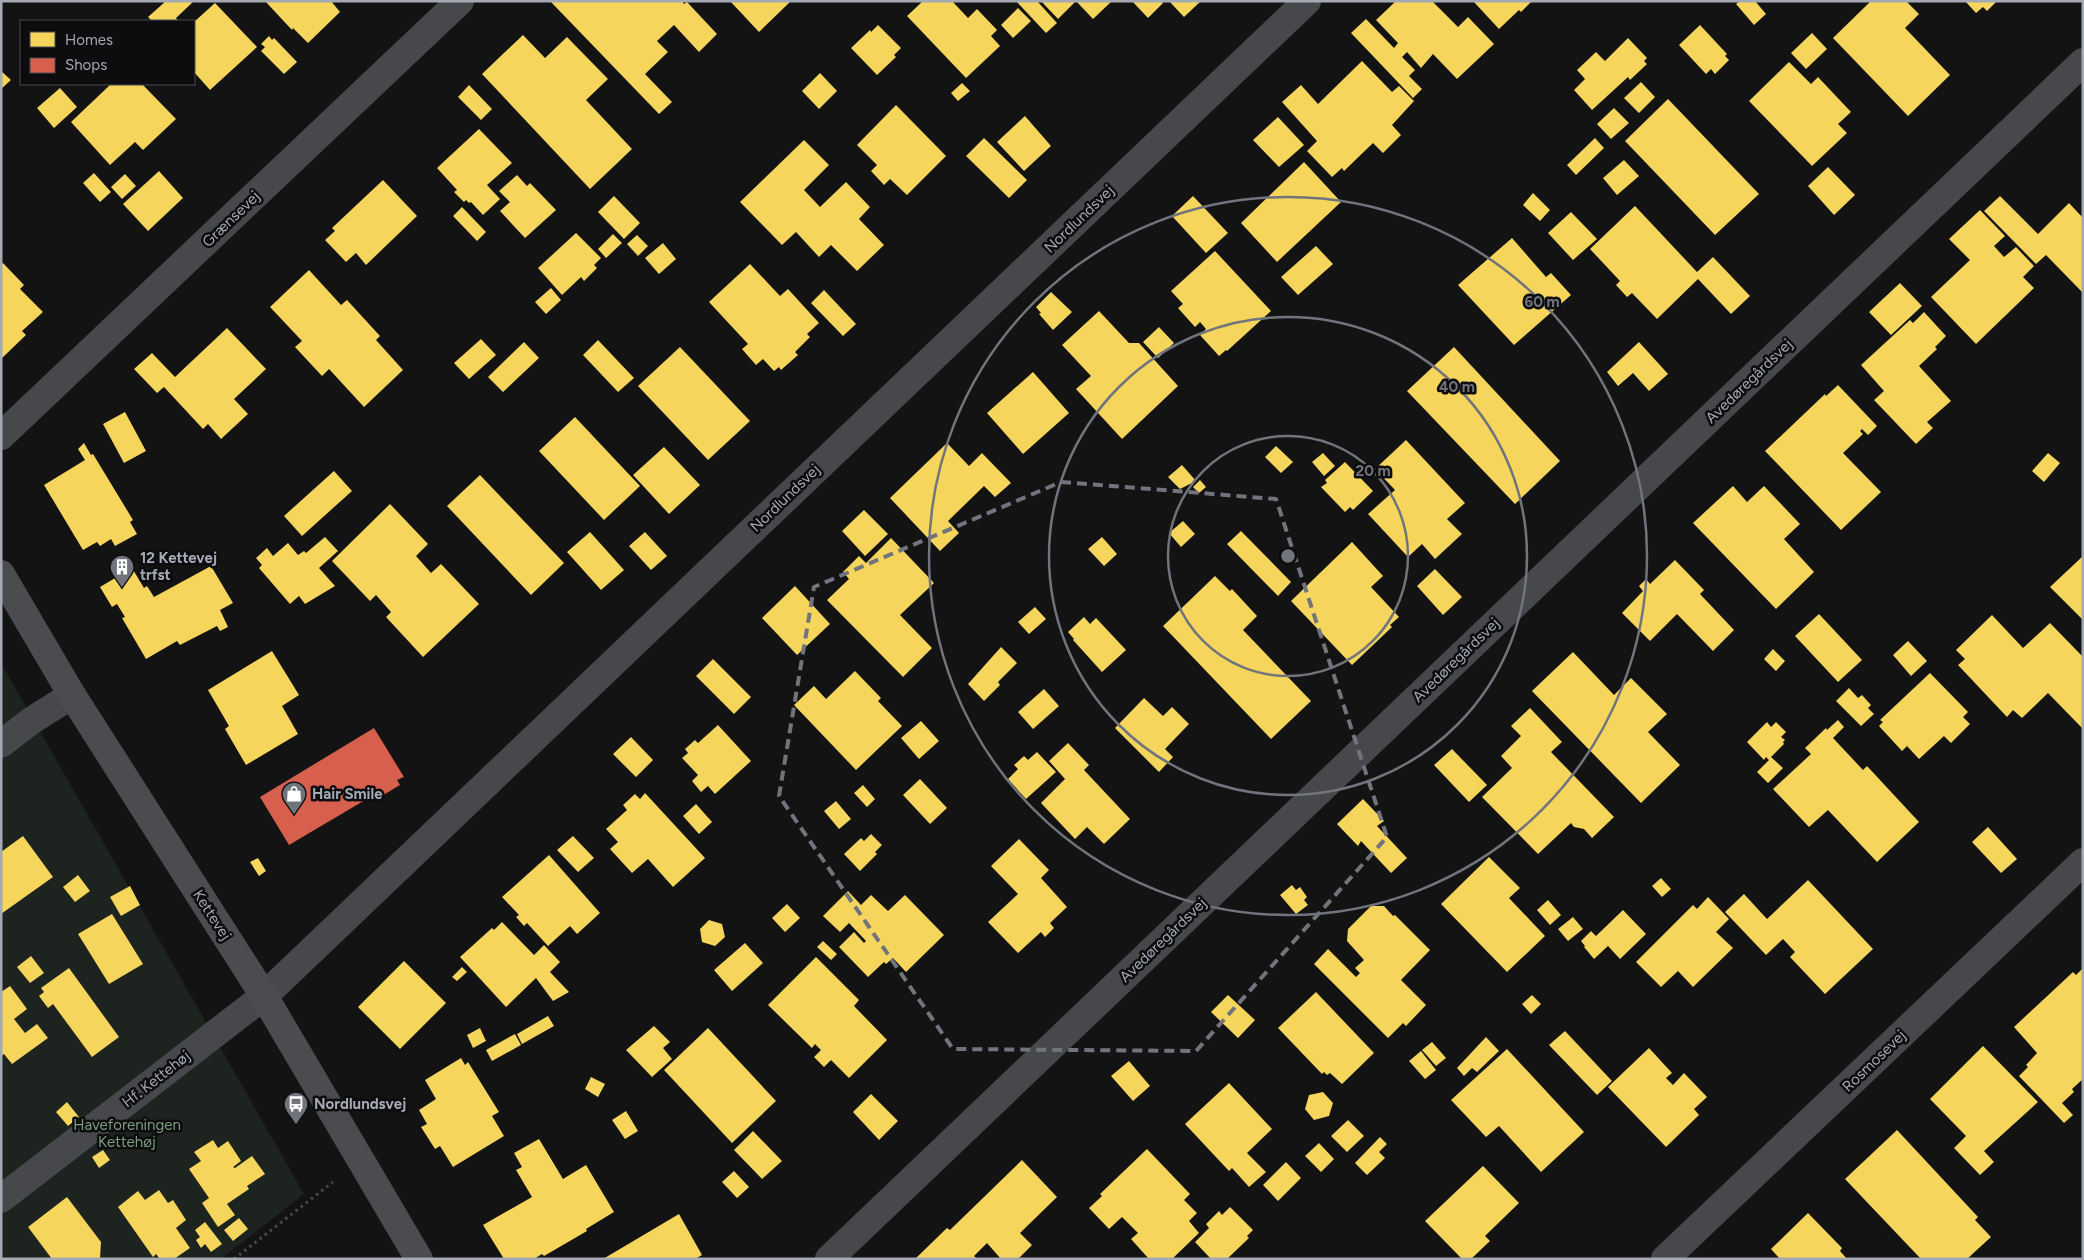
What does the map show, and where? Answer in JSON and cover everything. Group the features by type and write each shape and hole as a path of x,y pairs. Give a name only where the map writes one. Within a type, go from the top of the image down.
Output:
{"street":[{"name":"Grænsevej","path":"1,436 460,1"},
{"name":"Nordlundsvej","path":"264,996 1307,1"},
{"name":"Avedøregårdsvej","path":"829,1259 2083,62"},
{"name":"Kettevej","path":"1,574 72,695 264,996 419,1259"},
{"path":"1,744 72,695"},
{"name":"Rosmosevej","path":"1665,1259 2083,862"},
{"name":"Hf. Kettehøj","path":"1,1199 264,996"}],"path":[{"path":"234,1259 317,1194"}],"highlighted area":[{"path":"1061,482 1276,499 1387,837 1196,1051 953,1049 779,796 814,587"}],"green space":[{"name":"Haveforeningen Kettehøj","path":"1,663 304,1194 221,1259 1,1259"}],"building: Homes":[{"path":"166,1 194,1 176,18 177,20 151,20 148,17"},
{"path":"265,1 331,1 340,12 308,43 293,28 292,30"},
{"path":"550,1 682,1 684,4 687,2 717,34 699,52 674,25 657,41 668,52 645,74 672,102 659,114"},
{"path":"730,1 791,1 759,32"},
{"path":"923,1 952,1 968,18 977,9 997,30 991,36 1000,46 966,78 907,16"},
{"path":"1016,1 1037,1 1057,23 1046,33"},
{"path":"1041,1 1076,1 1058,19"},
{"path":"1076,1 1112,1 1093,19"},
{"path":"1132,1 1162,1 1163,3 1148,18"},
{"path":"1169,1 1201,1 1184,17"},
{"path":"1396,1 1432,1 1458,27 1468,17 1494,44 1457,79 1433,54 1421,68 1407,52 1402,57 1415,70 1409,76 1422,89 1413,98 1351,33 1366,19 1394,48 1398,43 1376,20"},
{"path":"1473,1 1532,1 1521,12 1519,10 1499,29"},
{"path":"1740,1 1755,1 1766,14 1754,25 1736,4"},
{"path":"1871,1 1906,1 1919,14 1905,28 1950,75 1908,116 1833,38"},
{"path":"1965,1 1997,1 1987,11 1983,7 1976,13"},
{"path":"215,3 257,47 210,90 195,73 195,21"},
{"path":"1018,8 1031,21 1013,38 1001,25"},
{"path":"878,25 901,48 894,55 896,57 877,75 851,48"},
{"path":"1700,25 1727,54 1725,56 1729,60 1715,74 1711,69 1706,74 1679,45"},
{"path":"1812,33 1827,49 1806,69 1791,53"},
{"path":"523,35 545,58 567,37 608,79 586,100 632,149 590,189 482,74"},
{"path":"269,36 272,40 274,38 297,62 284,74 261,51 265,47 261,44"},
{"path":"1628,38 1647,58 1644,61 1647,64 1630,80 1628,77 1592,110 1574,90 1585,79 1577,70 1596,52 1605,61"},
{"path":"1362,61 1392,92 1399,86 1414,101 1392,125 1401,135 1383,153 1373,143 1344,171 1342,168 1332,177 1307,151 1317,141 1282,102 1301,85 1318,104"},
{"path":"1789,62 1811,84 1818,77 1851,112 1838,124 1847,133 1812,166 1749,101"},
{"path":"1,71 11,80 1,89"},
{"path":"820,73 837,91 819,109 802,91"},
{"path":"1641,82 1655,97 1639,113 1624,98"},
{"path":"962,83 970,91 958,101 951,93"},
{"path":"110,85 143,85 176,119 143,150 135,142 110,165 71,122"},
{"path":"469,85 492,109 481,120 458,97"},
{"path":"60,88 77,107 54,128 37,108"},
{"path":"1668,99 1759,194 1715,235 1625,141"},
{"path":"896,105 946,156 907,195 890,179 884,185 871,171 877,165 857,145"},
{"path":"1614,108 1629,123 1611,139 1597,124"},
{"path":"1025,116 1051,146 1024,171 997,142"},
{"path":"1278,117 1304,145 1279,167 1253,140"},
{"path":"479,129 512,163 487,185 500,199 483,215 471,202 469,203 466,200 464,202 454,192 457,190 437,168"},
{"path":"984,138 1027,180 1009,198 966,156"},
{"path":"1595,138 1604,148 1576,175 1567,165"},
{"path":"804,140 829,165 804,190 820,207 846,182 870,207 859,219 884,245 857,271 831,245 819,257 796,232 782,245 740,202"},
{"path":"1624,160 1639,176 1617,195 1603,178"},
{"path":"1304,162 1341,202 1277,262 1241,223"},
{"path":"1828,167 1855,195 1834,215 1808,186"},
{"path":"159,171 183,198 148,231 123,204"},
{"path":"94,173 111,192 100,202 83,183"},
{"path":"125,174 136,186 122,199 111,187"},
{"path":"517,175 527,186 530,183 556,210 525,238 500,211 510,202 499,191"},
{"path":"383,180 417,216 366,265 356,253 346,262 325,240 335,231 332,228"},
{"path":"1533,193 1550,210 1540,221 1523,205"},
{"path":"614,196 640,223 624,239 598,212"},
{"path":"1193,196 1228,233 1206,253 1172,216"},
{"path":"2000,196 2038,234 2069,203 2083,218 2083,293 2046,255 2036,264 1984,211"},
{"path":"1635,206 1697,272 1713,257 1750,296 1731,314 1698,279 1657,319 1632,293 1627,297 1616,285 1620,281 1590,249"},
{"path":"462,207 486,232 477,241 453,216"},
{"path":"1980,210 2005,236 1994,246 2004,257 2016,247 2034,266 2023,277 2034,288 1976,344 1931,297 1970,260 1949,239"},
{"path":"1571,212 1597,239 1573,260 1548,233"},
{"path":"576,233 601,258 594,265 597,268 584,281 581,277 562,295 538,268"},
{"path":"613,234 622,243 606,258 598,249"},
{"path":"637,235 648,246 638,256 627,244"},
{"path":"1512,238 1546,277 1551,273 1571,295 1514,345 1458,285"},
{"path":"663,243 676,259 659,274 645,258"},
{"path":"1316,246 1333,264 1298,295 1281,277"},
{"path":"1215,251 1271,311 1219,356 1200,335 1206,329 1200,322 1195,327 1178,308 1183,304 1171,291"},
{"path":"3,263 24,285 20,289 43,312 22,331 26,335 1,359 1,265"},
{"path":"750,264 780,296 788,289 819,323 807,334 810,337 795,352 798,355 781,370 779,367 774,371 763,359 756,365 742,349 748,344 709,302"},
{"path":"309,270 341,305 347,300 380,336 376,340 403,370 364,407 329,369 322,376 295,347 302,341 270,307"},
{"path":"1900,283 1922,306 1891,335 1869,312"},
{"path":"551,288 561,300 546,314 535,302"},
{"path":"824,290 856,324 843,336 811,303"},
{"path":"1051,292 1072,312 1053,330 1039,314 1041,313 1036,307"},
{"path":"1099,311 1129,343 1139,343 1178,386 1122,439 1076,389 1091,376 1062,345"},
{"path":"1924,312 1946,336 1935,347 1937,349 1919,366 1951,401 1927,422 1933,428 1916,444 1874,400 1884,391 1861,365 1910,320 1913,323"},
{"path":"1159,327 1174,343 1158,358 1143,342"},
{"path":"227,328 266,369 234,399 248,414 221,439 208,424 203,429 164,387 157,393 134,369 152,353 175,377"},
{"path":"481,339 496,355 469,379 454,363"},
{"path":"598,340 634,378 618,392 583,355"},
{"path":"524,342 539,358 503,392 488,377"},
{"path":"1639,342 1668,374 1649,391 1633,373 1618,386 1607,372"},
{"path":"680,347 750,421 708,460 638,386"},
{"path":"1454,347 1560,461 1515,504 1407,391"},
{"path":"1033,372 1069,413 1023,454 987,413"},
{"path":"1838,385 1877,426 1868,435 1862,429 1860,431 1863,434 1843,453 1881,492 1841,530 1765,451 1825,394 1826,396"},
{"path":"125,412 146,451 124,463 103,424"},
{"path":"575,417 640,486 604,520 539,451"},
{"path":"1406,440 1465,503 1447,519 1462,534 1435,559 1422,544 1408,557 1368,514 1395,490 1375,469"},
{"path":"84,443 91,455 93,454 133,520 130,522 137,534 115,546 111,539 100,546 97,542 83,550 44,485 85,460 78,449"},
{"path":"947,443 969,466 982,453 1011,483 995,497 984,486 948,521 959,533 940,551 890,498"},
{"path":"1276,446 1293,462 1281,473 1265,457"},
{"path":"664,447 700,485 669,514 633,475"},
{"path":"1323,453 1335,466 1324,476 1312,462"},
{"path":"2048,453 2060,463 2044,482 2032,471"},
{"path":"1345,462 1373,491 1353,510 1350,507 1345,512 1321,487 1327,483 1325,480"},
{"path":"1182,465 1196,481 1180,489 1168,477"},
{"path":"334,471 352,491 302,536 284,516"},
{"path":"480,475 564,563 531,595 447,506"},
{"path":"1200,480 1206,487 1199,493 1193,487"},
{"path":"1733,486 1747,502 1764,486 1800,524 1784,539 1814,572 1776,609 1693,523"},
{"path":"390,504 428,544 416,556 431,573 441,564 479,604 423,657 386,617 391,612 376,595 370,601 332,561"},
{"path":"864,510 888,534 865,556 842,531"},
{"path":"1183,521 1195,534 1181,547 1169,533"},
{"path":"1241,531 1291,582 1278,596 1227,544"},
{"path":"590,532 624,570 601,590 567,552"},
{"path":"645,532 667,556 651,570 629,546"},
{"path":"325,537 338,551 319,568 335,586 305,604 299,596 290,604 259,568 262,565 256,558 267,548 273,556 288,543 298,555 304,551 306,553"},
{"path":"1102,537 1117,554 1104,566 1088,549"},
{"path":"891,538 934,583 900,615 932,648 903,677 827,600 849,579 843,572 859,556 866,563"},
{"path":"1352,542 1383,576 1371,587 1399,617 1390,625 1392,627 1352,665 1291,601"},
{"path":"2083,556 2083,620 2050,587"},
{"path":"1675,560 1704,590 1700,594 1734,630 1713,651 1677,614 1650,641 1622,613 1643,591 1639,586 1646,579 1650,584"},
{"path":"211,566 233,603 220,610 228,627 220,631 217,626 180,645 177,641 146,659 122,618 125,617 117,604 112,607 100,587 132,568 144,588 147,586 154,597"},
{"path":"1435,569 1462,597 1443,615 1417,586"},
{"path":"1215,576 1230,591 1232,589 1257,616 1243,630 1311,701 1271,739 1163,626"},
{"path":"795,586 830,624 797,655 762,618"},
{"path":"1035,607 1046,619 1029,634 1018,622"},
{"path":"1819,614 1862,660 1838,682 1795,636"},
{"path":"1992,615 2023,648 2050,623 2083,657 2083,729 2048,693 2022,718 2013,710 2007,717 1958,665 1965,659 1956,650"},
{"path":"1084,617 1090,624 1096,618 1126,650 1102,672 1068,632"},
{"path":"1908,641 1927,661 1911,676 1893,655"},
{"path":"1001,647 1017,663 998,682 1000,685 984,701 968,684"},
{"path":"1773,649 1785,661 1776,671 1764,659"},
{"path":"272,651 299,695 282,706 298,734 246,765 225,729 229,726 208,690"},
{"path":"1573,652 1614,695 1631,678 1667,714 1648,732 1680,765 1641,803 1532,691"},
{"path":"713,659 751,697 734,714 696,676"},
{"path":"855,671 881,698 878,701 902,726 856,770 794,705 814,686 826,699"},
{"path":"1930,673 1968,712 1963,717 1970,724 1951,743 1944,736 1919,759 1907,746 1902,751 1879,726 1883,722 1880,720"},
{"path":"1849,688 1858,698 1862,695 1871,705 1868,708 1874,714 1861,726 1836,701"},
{"path":"1044,689 1059,706 1033,729 1018,712"},
{"path":"1144,698 1163,716 1172,707 1189,724 1165,749 1173,757 1159,772 1115,728"},
{"path":"1530,708 1562,742 1551,752 1614,817 1592,838 1584,829 1574,827 1571,823 1538,854 1482,797 1512,768 1501,756 1521,736 1511,726"},
{"path":"1838,720 1844,727 1833,738 1863,770 1867,766 1919,822 1877,862 1828,810 1809,827 1773,789 1811,754 1805,748 1826,728 1827,730"},
{"path":"921,721 939,741 919,759 901,738"},
{"path":"1767,722 1771,727 1776,722 1786,732 1781,737 1785,740 1784,744 1771,757 1783,768 1768,783 1757,772 1769,760 1766,757 1764,760 1747,742"},
{"path":"718,725 751,761 715,794 708,786 701,792 692,781 698,775 682,758 688,753 685,749 695,740 698,743"},
{"path":"631,737 653,760 636,777 613,754"},
{"path":"1068,743 1089,765 1084,770 1130,819 1104,844 1087,827 1075,839 1041,803 1065,779 1049,761"},
{"path":"1452,749 1487,785 1469,802 1434,765"},
{"path":"1037,752 1056,772 1026,799 1008,779 1018,769 1014,765 1024,756 1028,760"},
{"path":"920,779 947,808 930,824 903,795"},
{"path":"863,785 875,799 867,807 854,793"},
{"path":"645,793 705,858 673,887 648,859 632,873 610,849 618,842 606,829 627,810 623,805 635,794 640,799"},
{"path":"1363,799 1384,821 1377,826 1407,858 1391,873 1361,841 1358,846 1337,824"},
{"path":"836,801 851,819 839,829 824,811"},
{"path":"696,804 712,822 699,834 683,816"},
{"path":"1988,827 2017,859 2001,873 1972,842"},
{"path":"871,834 882,845 875,852 877,854 860,871 844,854 861,838 864,841"},
{"path":"23,836 53,877 1,914 1,852"},
{"path":"573,836 594,858 578,872 557,850"},
{"path":"1019,839 1049,870 1041,878 1067,907 1050,923 1054,928 1045,937 1041,932 1018,953 988,922 1018,894 991,866"},
{"path":"549,855 600,913 577,934 570,926 548,946 527,923 524,926 516,917 519,915 502,897"},
{"path":"1489,857 1520,888 1509,898 1545,936 1507,972 1441,904"},
{"path":"258,858 266,871 259,876 250,862"},
{"path":"78,875 90,891 75,902 63,887"},
{"path":"1661,878 1671,889 1662,897 1652,886"},
{"path":"1808,880 1873,949 1825,994 1790,957 1795,952 1783,939 1766,955 1725,912 1744,894 1767,919"},
{"path":"1292,885 1296,890 1300,887 1307,897 1304,900 1308,905 1296,914 1280,895"},
{"path":"130,886 140,905 121,916 110,897"},
{"path":"848,891 861,905 871,895 888,911 905,895 944,935 906,972 893,958 886,964 884,962 868,977 839,947 854,932 864,943 866,941 849,923 840,932 823,916"},
{"path":"1708,897 1729,919 1716,932 1733,948 1693,987 1678,971 1661,987 1636,962 1693,905 1697,909"},
{"path":"1548,900 1561,915 1550,925 1537,910"},
{"path":"787,904 800,918 785,932 772,918"},
{"path":"1371,906 1384,906 1430,950 1401,980 1426,1005 1406,1026 1403,1023 1388,1038 1314,964 1328,949 1356,977 1360,973 1355,968 1364,960 1347,941 1348,929"},
{"path":"1623,910 1646,934 1620,959 1608,946 1594,959 1581,941 1591,931 1596,936"},
{"path":"112,914 143,964 109,984 78,934"},
{"path":"1573,917 1583,929 1568,941 1558,929"},
{"path":"709,920 722,924 725,937 715,946 702,942 700,929"},
{"path":"502,922 534,955 544,945 560,962 550,972 569,992 553,1001 536,978 506,1007 460,957 492,928 494,930"},
{"path":"823,941 837,954 831,960 817,947"},
{"path":"745,943 763,963 732,991 714,970"},
{"path":"31,956 44,973 30,983 17,967"},
{"path":"816,957 859,1000 854,1006 887,1040 849,1078 831,1060 824,1067 814,1057 821,1050 815,1044 812,1048 768,1005"},
{"path":"404,961 446,1003 400,1049 358,1007"},
{"path":"462,967 467,972 457,981 452,977"},
{"path":"69,968 119,1037 92,1057 53,1004 48,1008 39,996 44,992 41,988"},
{"path":"2083,968 2083,1079 2072,1089 2074,1092 2062,1103 2073,1115 2064,1123 2019,1076 2028,1067 2026,1065 2037,1053 2014,1027 2073,972 2076,975"},
{"path":"10,986 27,1009 14,1019 25,1033 37,1024 48,1038 12,1064 4,1054 1,1056 1,992"},
{"path":"1316,992 1374,1053 1342,1084 1330,1073 1327,1075 1324,1072 1322,1074 1278,1028"},
{"path":"1228,995 1255,1020 1238,1038 1211,1012"},
{"path":"1532,995 1541,1004 1531,1014 1522,1004"},
{"path":"548,1016 554,1026 522,1044 517,1034"},
{"path":"654,1026 670,1042 663,1048 672,1059 652,1077 626,1050"},
{"path":"480,1028 486,1041 473,1048 467,1035"},
{"path":"708,1028 776,1101 732,1143 664,1070"},
{"path":"1565,1031 1612,1081 1597,1095 1549,1045"},
{"path":"515,1034 521,1045 492,1061 486,1050"},
{"path":"1486,1037 1499,1051 1477,1072 1472,1068 1464,1076 1457,1068"},
{"path":"1432,1042 1446,1058 1436,1066 1422,1050"},
{"path":"1983,1046 2038,1102 1984,1151 1994,1162 1980,1175 1954,1148 1966,1136 1930,1099"},
{"path":"1649,1048 1672,1073 1666,1078 1673,1085 1684,1073 1707,1097 1694,1109 1699,1115 1666,1147 1608,1087"},
{"path":"1507,1049 1584,1132 1541,1172 1499,1126 1486,1137 1451,1100"},
{"path":"1421,1051 1436,1070 1425,1079 1409,1061"},
{"path":"461,1058 465,1065 468,1062 499,1112 492,1116 504,1136 453,1167 440,1146 435,1149 421,1127 427,1124 419,1110 436,1099 425,1080"},
{"path":"1129,1061 1150,1086 1133,1101 1111,1076"},
{"path":"591,1077 605,1084 598,1097 585,1089"},
{"path":"1229,1083 1272,1129 1247,1153 1266,1172 1249,1187 1232,1168 1229,1171 1185,1124"},
{"path":"1323,1092 1333,1103 1329,1116 1314,1120 1305,1109 1309,1095"},
{"path":"871,1094 898,1121 879,1140 853,1112"},
{"path":"67,1102 79,1117 68,1126 56,1112"},
{"path":"626,1111 638,1131 625,1139 612,1120"},
{"path":"1348,1120 1364,1136 1347,1152 1331,1136"},
{"path":"1897,1130 1978,1217 1975,1220 1991,1237 1967,1259 1921,1259 1845,1179"},
{"path":"753,1131 782,1161 762,1179 734,1150"},
{"path":"1380,1137 1387,1144 1379,1152 1385,1158 1367,1175 1355,1163"},
{"path":"539,1139 563,1179 586,1165 614,1212 586,1229 587,1231 544,1256 542,1254 534,1259 504,1259 483,1225 532,1197 516,1170 522,1167 514,1153"},
{"path":"213,1140 218,1148 228,1141 241,1161 233,1167 235,1168 252,1156 265,1174 247,1186 249,1189 227,1204 235,1215 218,1227 202,1203 209,1198 189,1169 201,1161 194,1152"},
{"path":"1319,1143 1334,1159 1321,1172 1305,1156"},
{"path":"1147,1149 1190,1194 1184,1200 1197,1213 1189,1221 1199,1233 1172,1259 1149,1259 1131,1239 1138,1233 1122,1217 1109,1229 1089,1208 1102,1196 1100,1194"},
{"path":"103,1150 110,1160 99,1168 92,1157"},
{"path":"1022,1160 1057,1197 1020,1233 1032,1245 1018,1259 1001,1259 987,1243 974,1256 977,1259 915,1259 947,1228 950,1230"},
{"path":"1286,1162 1301,1178 1278,1201 1263,1185"},
{"path":"1483,1166 1519,1203 1485,1236 1490,1241 1471,1259 1462,1259 1425,1221"},
{"path":"734,1171 749,1187 737,1198 722,1182"},
{"path":"159,1190 168,1203 173,1200 186,1220 176,1228 190,1248 174,1259 160,1259 156,1254 153,1257 118,1207 138,1191 145,1200"},
{"path":"67,1197 101,1242 100,1259 52,1259 28,1227"},
{"path":"1230,1207 1253,1230 1247,1236 1249,1238 1227,1259 1211,1259 1195,1242 1209,1228 1206,1224 1219,1211 1222,1215"},
{"path":"1808,1213 1842,1248 1840,1251 1847,1259 1780,1259 1771,1249"},
{"path":"679,1214 702,1255 695,1259 603,1259"},
{"path":"239,1218 248,1229 233,1241 224,1230"},
{"path":"205,1222 222,1244 211,1252 205,1244 201,1248 196,1240 200,1237 195,1230"}],"building: Shops":[{"path":"374,728 404,777 397,780 400,785 380,797 377,793 289,845 260,797"}],"place":[{"name":"12 Kettevej trfst","path":"122,588"},
{"name":"Hair Smile","path":"294,815"},
{"name":"Nordlundsvej","path":"296,1125"}]}
